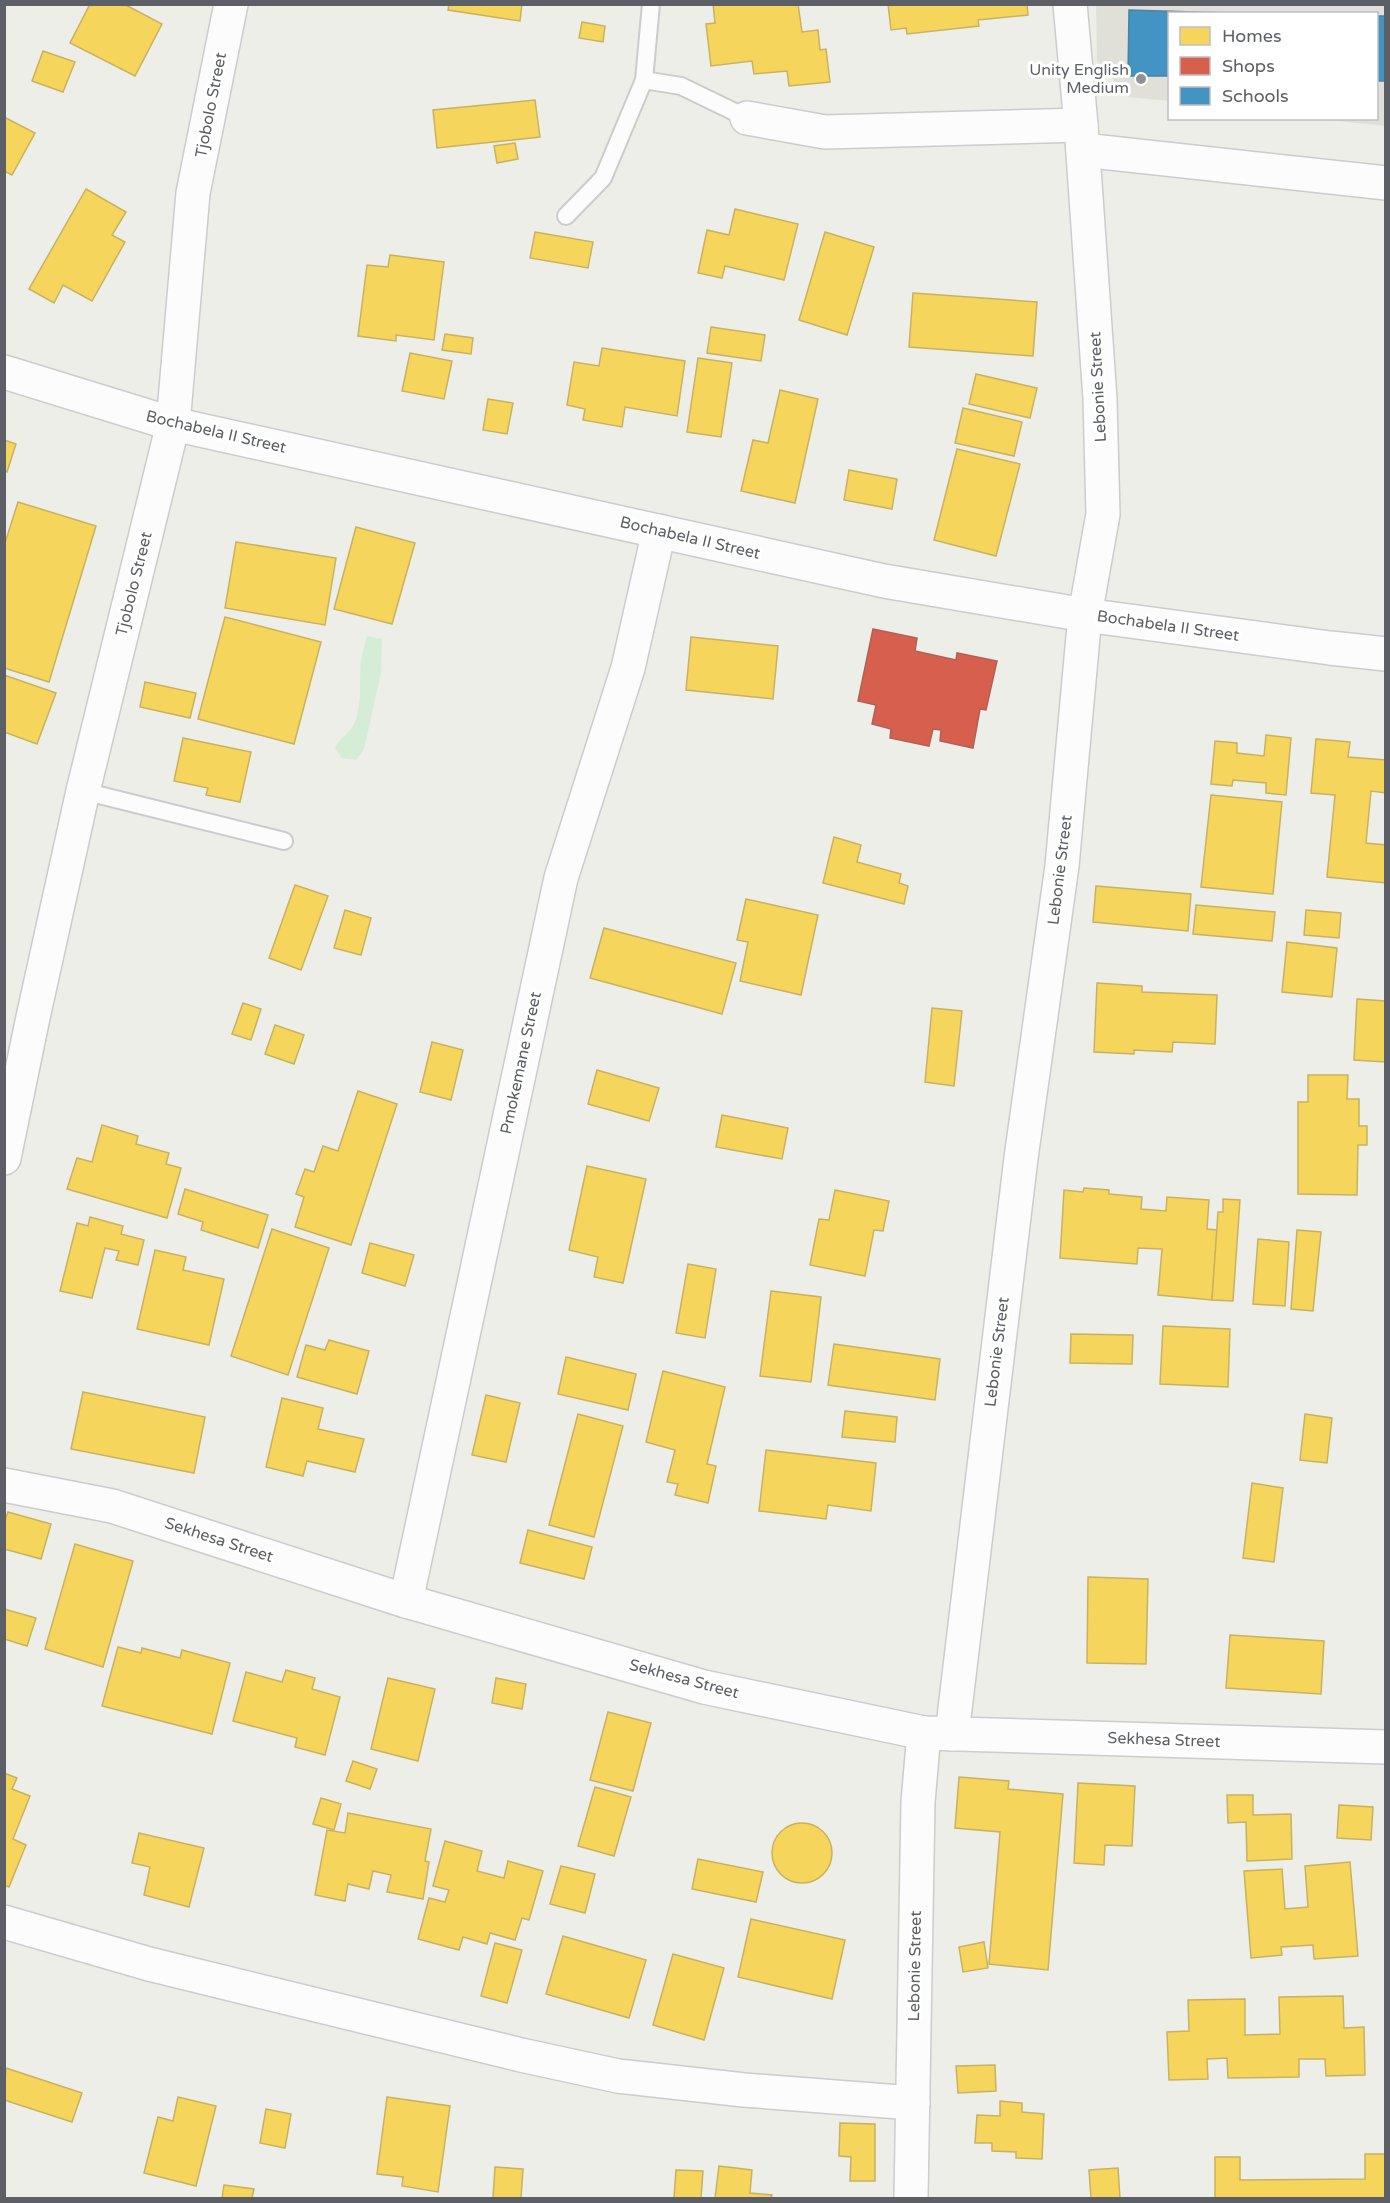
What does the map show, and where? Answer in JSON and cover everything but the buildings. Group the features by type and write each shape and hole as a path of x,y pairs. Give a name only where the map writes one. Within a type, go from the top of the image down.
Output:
{"street":[{"name":"Tjobolo Street","path":"4,1158 18,1018 83,791 173,424 193,193 231,4"},
{"name":"Lebonie Street","path":"911,2199 918,1802 938,1733 1021,1158 1062,866 1085,615 1103,514 1100,399 1082,137 1070,4"},
{"path":"747,118 825,132 1082,137 1386,183"},
{"name":"Bochabela II Street","path":"4,372 173,424 884,581 1085,615 1386,654"},
{"name":"Pmokemane Street","path":"406,1601 561,878 628,668 660,531"},
{"name":"Sekhesa Street","path":"4,1485 112,1506 406,1601 704,1686 938,1733 1386,1747"},
{"path":"4,1922 149,1964 618,2076 744,2090 914,2103"}],"lane":[{"path":"566,216 603,178 644,80 651,4"},
{"path":"644,80 681,86 747,118"},
{"path":"83,791 284,840"}],"shaded area":[{"name":"Unity English Medium","path":"1096,5 1385,5 1385,126 1328,120 1378,120 1378,12 1168,12 1168,101 1128,97 1097,61"}],"green space":[{"path":"367,636 382,639 381,673 364,749 356,760 342,758 335,748 351,729 356,718 361,660"}],"place":[{"name":"Unity English Medium","path":"1141,79"}]}
